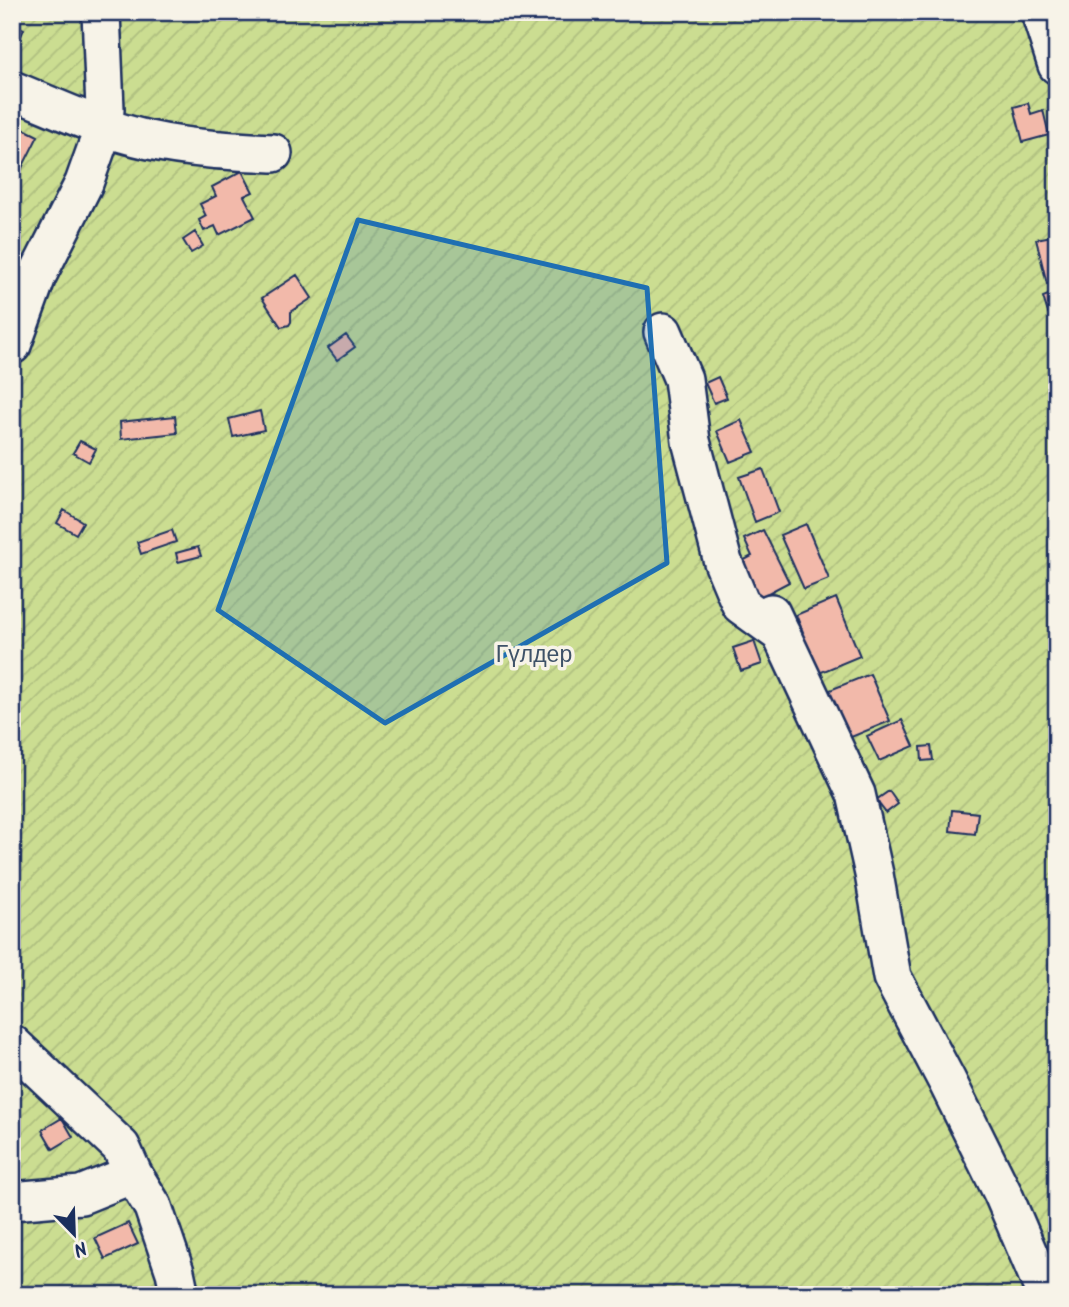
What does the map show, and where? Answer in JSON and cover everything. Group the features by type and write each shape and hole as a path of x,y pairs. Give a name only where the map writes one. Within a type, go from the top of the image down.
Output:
{"street":[{"path":"12,345 37,276 84,183 104,127 101,12"},
{"path":"1040,12 1057,65"},
{"path":"12,90 104,127 148,140 184,146 273,153"},
{"path":"663,332 683,379 691,440 723,562 741,605 776,624 856,794 874,874 892,977 1003,1194 1046,1295"},
{"path":"12,1044 121,1147 133,1174 153,1207 180,1295"},
{"path":"12,1201 80,1195 133,1174"}],"highlighted area":[{"path":"358,220 647,288 667,563 385,723 218,610"}],"green space":[{"name":"Гүлдер","path":"12,12 1057,12 1057,1295 12,1295"}],"building":[{"path":"12,24 24,29 12,57"},
{"path":"1028,103 1031,114 1043,110 1049,135 1023,142 1014,107"},
{"path":"12,123 38,136 12,188"},
{"path":"242,171 253,192 244,196 255,217 219,235 215,226 204,231 199,220 206,216 200,204 216,196 212,187"},
{"path":"195,232 203,246 191,253 183,240"},
{"path":"1057,235 1057,281 1047,284 1036,239"},
{"path":"297,275 312,298 291,312 289,325 281,327 262,298"},
{"path":"1056,292 1057,310 1048,313 1043,297"},
{"path":"346,335 355,347 337,360 328,348"},
{"path":"718,377 727,398 714,403 705,383"},
{"path":"260,411 264,430 233,437 229,419"},
{"path":"175,416 177,433 121,439 120,422"},
{"path":"741,420 755,452 730,462 717,431"},
{"path":"80,441 96,449 89,462 73,453"},
{"path":"763,469 779,512 755,522 739,477"},
{"path":"64,510 83,522 76,534 57,523"},
{"path":"806,524 829,579 804,589 780,535"},
{"path":"172,530 176,542 141,554 137,542"},
{"path":"763,530 789,582 751,602 733,566 752,556 744,539"},
{"path":"198,547 201,556 178,562 176,553"},
{"path":"836,598 860,656 812,676 795,635 803,632 796,615"},
{"path":"754,641 762,664 741,671 733,648"},
{"path":"870,674 890,721 844,740 825,692"},
{"path":"902,720 914,746 879,761 867,736"},
{"path":"931,746 933,760 922,761 921,747"},
{"path":"889,791 898,804 886,813 876,800"},
{"path":"952,810 978,813 975,834 950,831"},
{"path":"62,1118 73,1137 53,1149 42,1130"},
{"path":"128,1223 138,1244 105,1259 95,1238"}]}
